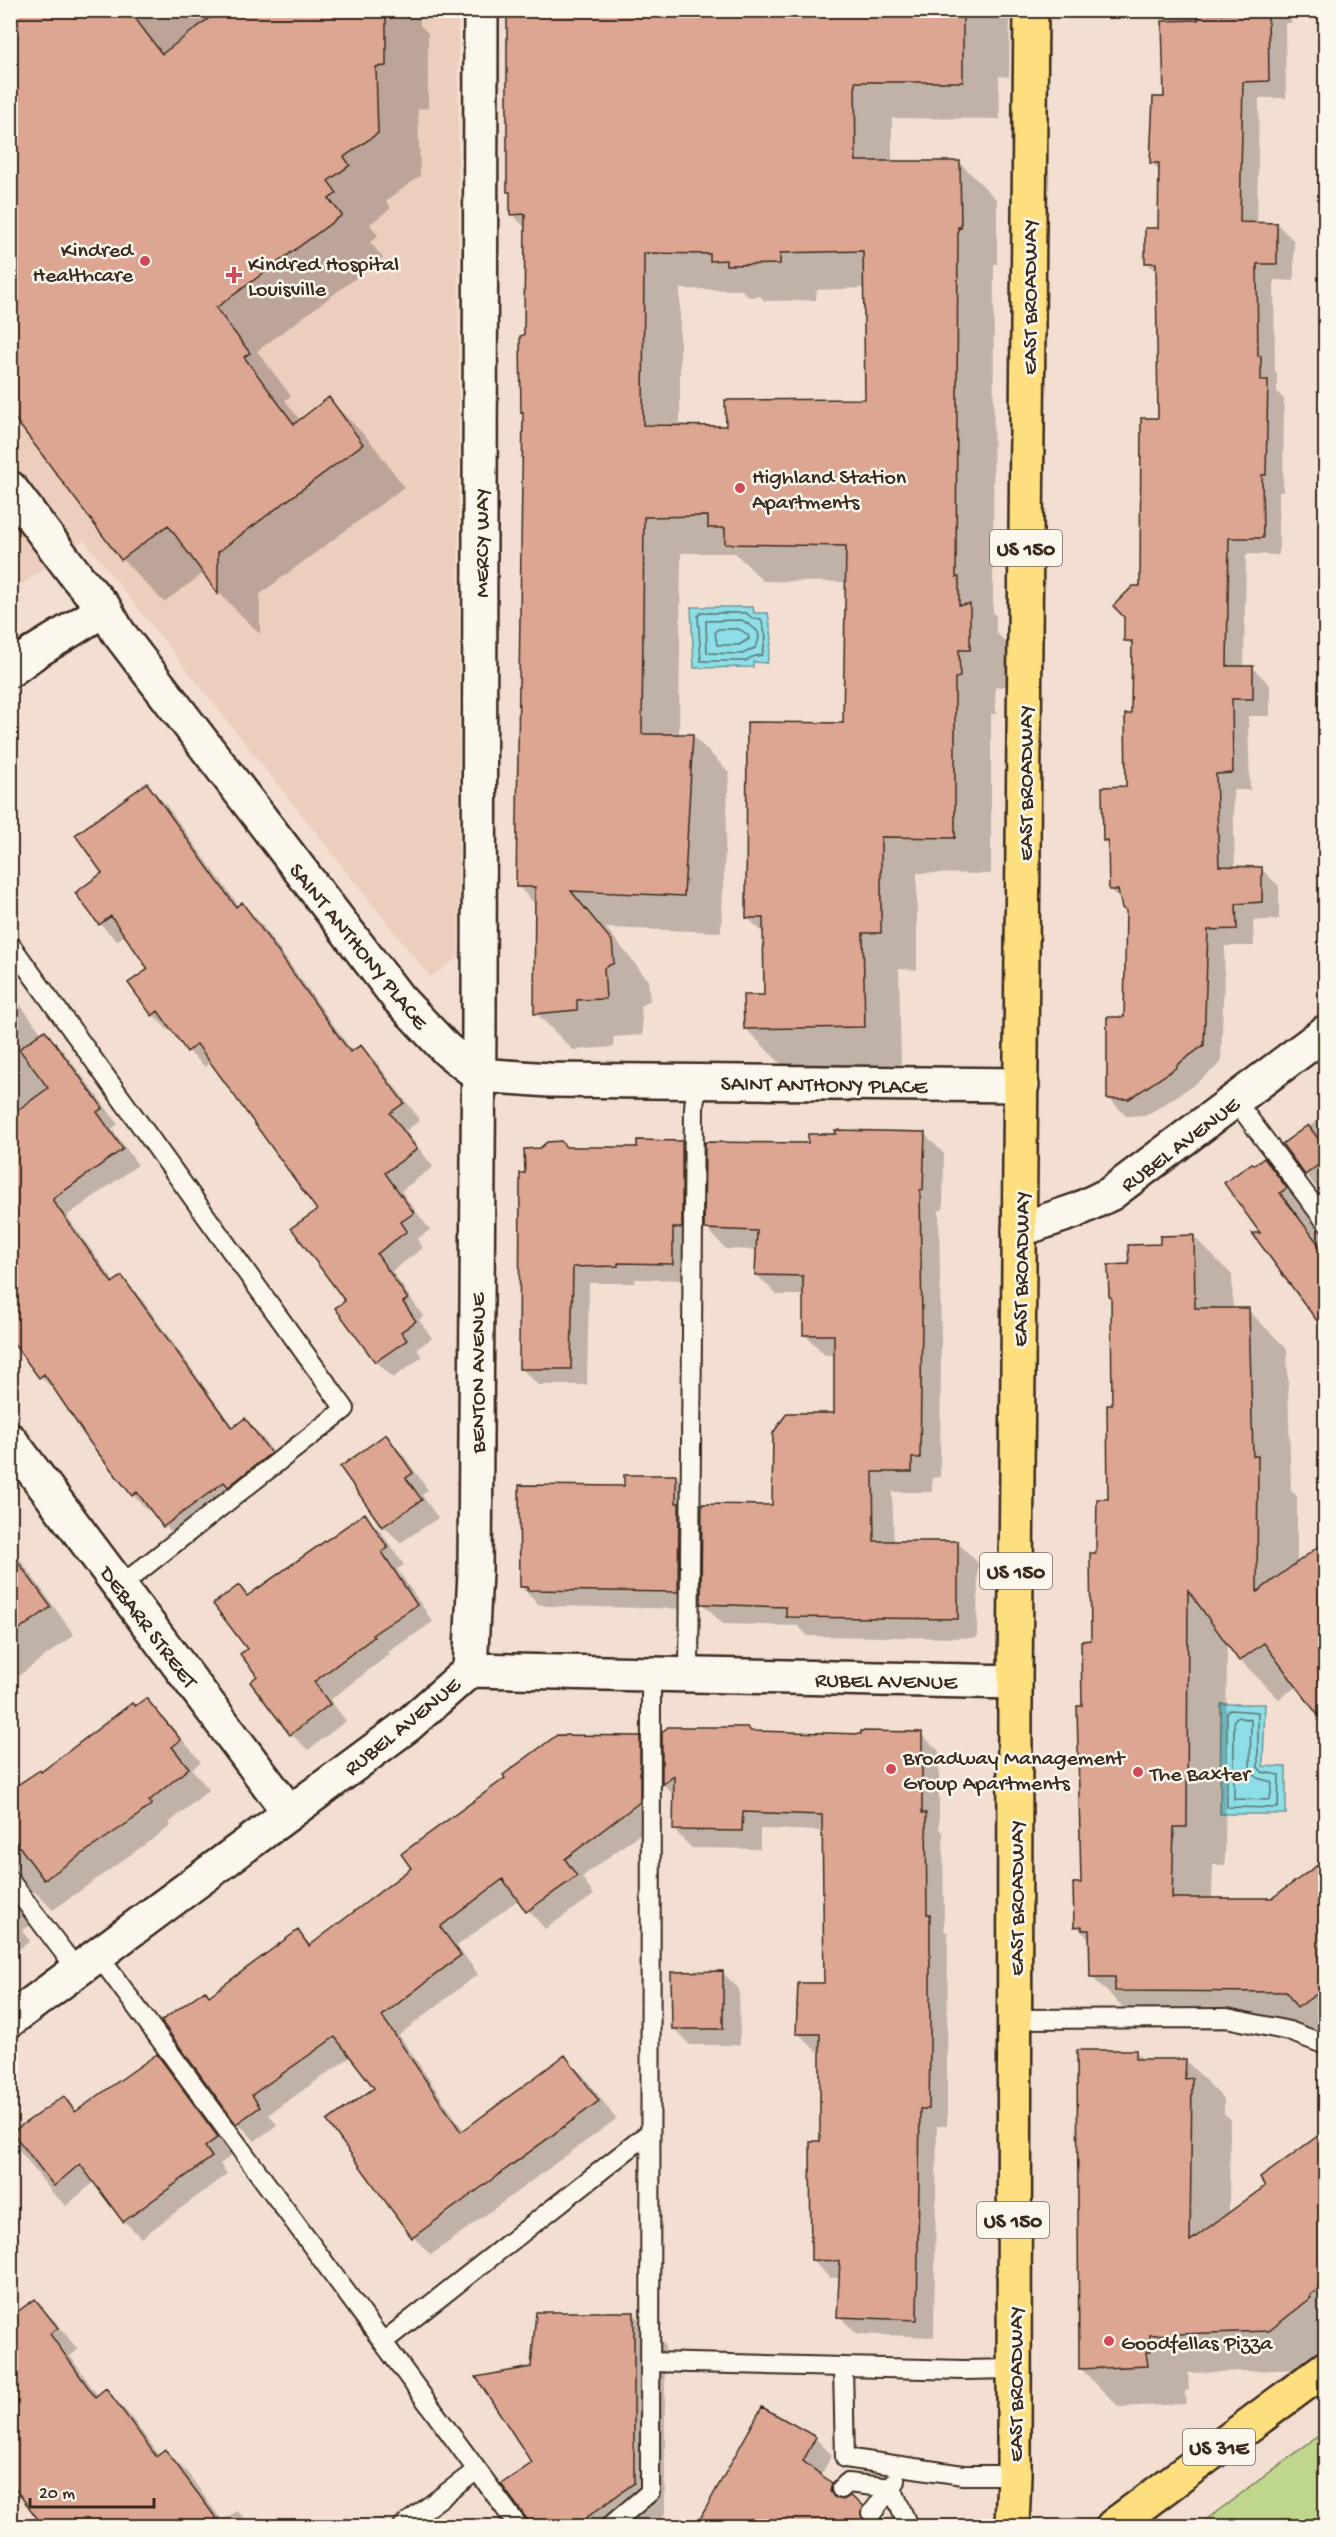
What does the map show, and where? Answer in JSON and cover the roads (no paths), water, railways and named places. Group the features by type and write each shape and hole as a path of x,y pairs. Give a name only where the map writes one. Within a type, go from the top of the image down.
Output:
{"main road":[{"name":"EAST BROADWAY","path":"1012,2526 1014,2475 1015,1682 1031,10"},
{"name":"US 31E","path":"1113,2526 1326,2368"}],"street":[{"name":"MERCY WAY","path":"479,1075 481,10"},
{"name":"SAINT ANTHONY PLACE","path":"10,488 78,578 105,609 118,632 398,998 447,1050 479,1075 549,1080 1022,1085"},
{"path":"10,670 105,609"},
{"name":"RUBEL AVENUE","path":"1019,1230 1075,1211 1110,1194 1326,1032"},
{"name":"BENTON AVENUE","path":"470,1670 475,1572 479,1075"},
{"name":"DEBARR STREET","path":"10,1440 289,1812"},
{"name":"RUBEL AVENUE","path":"10,2020 408,1725 470,1670 1015,1682"}],"lane":[{"path":"10,944 345,1409 120,1586"},
{"path":"689,1674 694,1107 697,1082"},
{"path":"1235,1100 1326,1222"},
{"path":"610,2526 650,2492 651,1674"},
{"path":"10,1881 87,1963 383,2342 519,2526"},
{"path":"1014,2019 1227,2018 1288,2031 1324,2043"},
{"path":"383,2342 650,2132"},
{"path":"651,2362 843,2368 1013,2369"},
{"path":"843,2368 845,2458 963,2475 1014,2475"},
{"path":"872,2512 892,2488 904,2467"},
{"path":"403,2526 477,2470"},
{"path":"841,2489 847,2483 892,2488"},
{"path":"892,2488 908,2526"}],"water":[{"path":"691,607 753,607 754,613 768,613 772,638 767,663 753,662 753,667 694,668"},
{"path":"1221,1704 1265,1704 1263,1766 1286,1767 1286,1814 1220,1814"}],"place":[{"name":"Kindred Healthcare","path":"145,261"},
{"name":"Kindred Hospital Louisville","path":"234,275"},
{"name":"Highland Station Apartments","path":"740,488"},
{"name":"Broadway Management Group Apartments","path":"891,1769"},
{"name":"The Baxter","path":"1138,1772"},
{"name":"Goodfellas Pizza","path":"1109,2341"}]}
